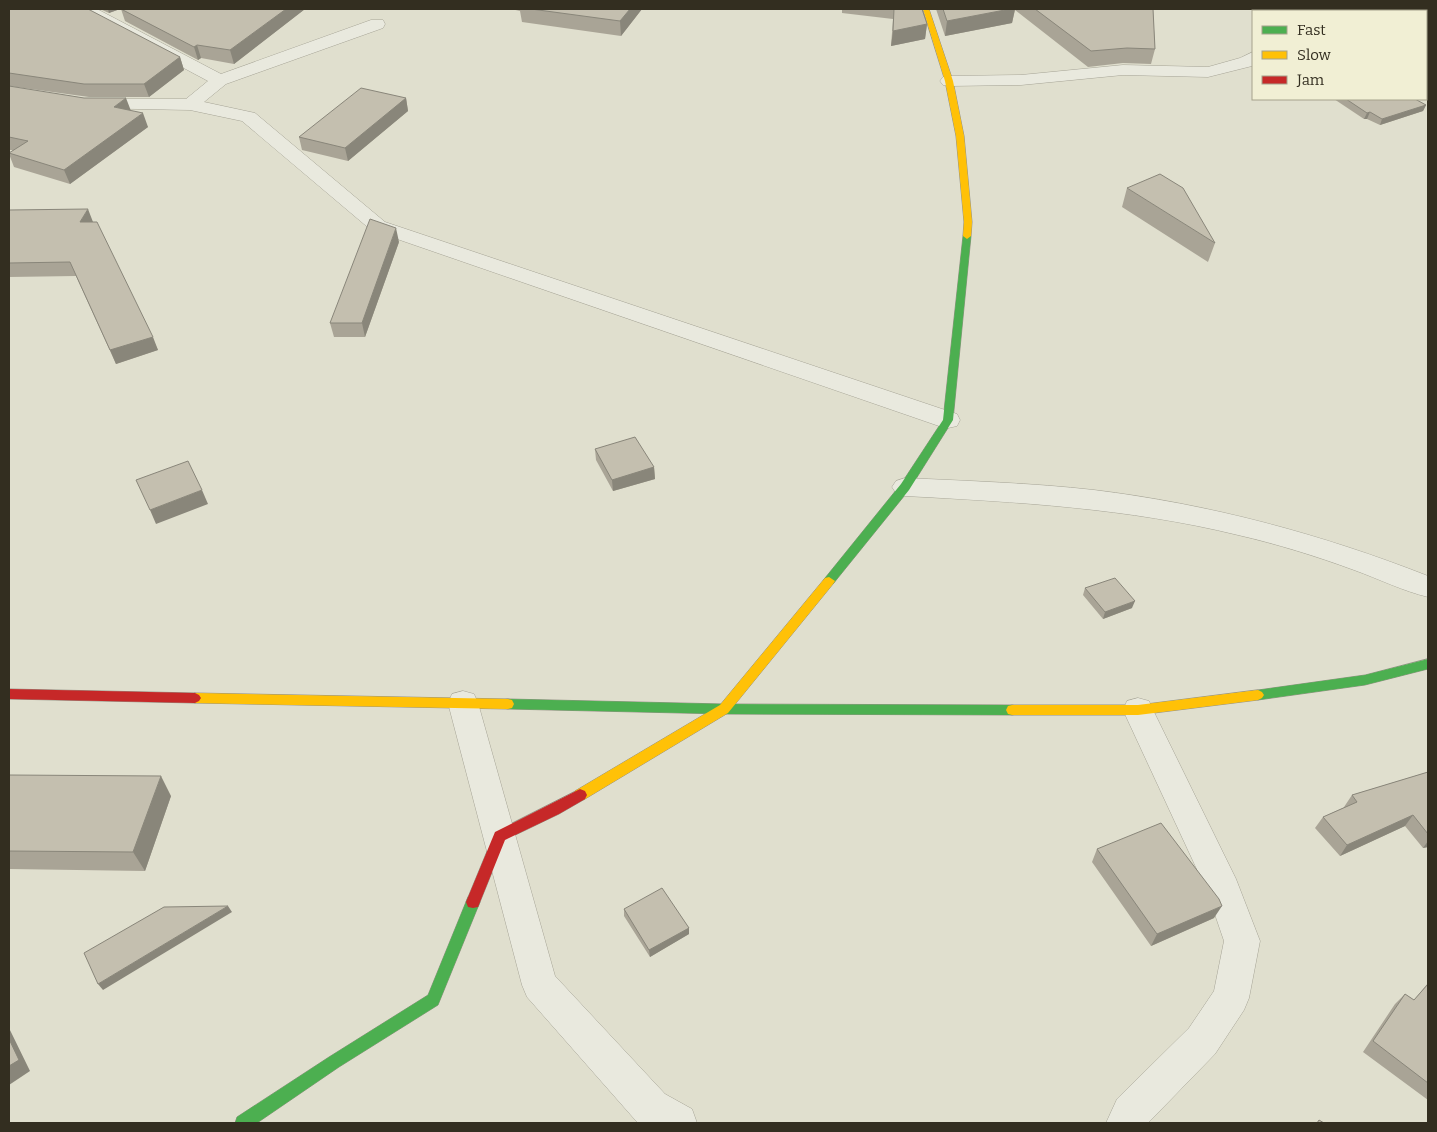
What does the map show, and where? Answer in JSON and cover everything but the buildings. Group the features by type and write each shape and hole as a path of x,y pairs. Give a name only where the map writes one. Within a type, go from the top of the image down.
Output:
{"main road":[{"path":"243,1123 334,1062 433,1000 500,836 554,810 724,709 905,487 948,420 968,222 960,136 949,81 926,9"},
{"path":"9,694 724,709 1138,710 1312,688 1410,670 1428,664"}],"street":[{"path":"85,9 117,17 220,80"},
{"path":"190,105 220,80 377,24"},
{"path":"949,81 1030,80 1123,70 1208,72 1246,62 1252,58"},
{"path":"71,101 89,104 190,105 248,117 378,226 948,420"},
{"path":"905,487 1030,494 1121,503 1197,517 1288,539 1366,562 1428,587"},
{"path":"463,703 540,985 652,1108 678,1123"},
{"path":"1125,1123 1131,1113 1202,1041 1232,998 1242,941 1224,890 1138,710"}],"traffic: fast":[{"path":"829,581 905,487 948,420 967,236"},
{"path":"1258,695 1365,680 1428,664"},
{"path":"508,704 724,709 1012,710"},
{"path":"243,1123 334,1062 433,1000 473,902"}],"traffic: slow":[{"path":"926,9 949,81 960,136 968,222 967,236"},
{"path":"580,795 724,709 829,581"},
{"path":"1012,710 1138,710 1258,695"},
{"path":"195,698 508,704"}],"traffic: jam":[{"path":"9,694 195,698"},
{"path":"473,902 500,836 580,795"}]}
